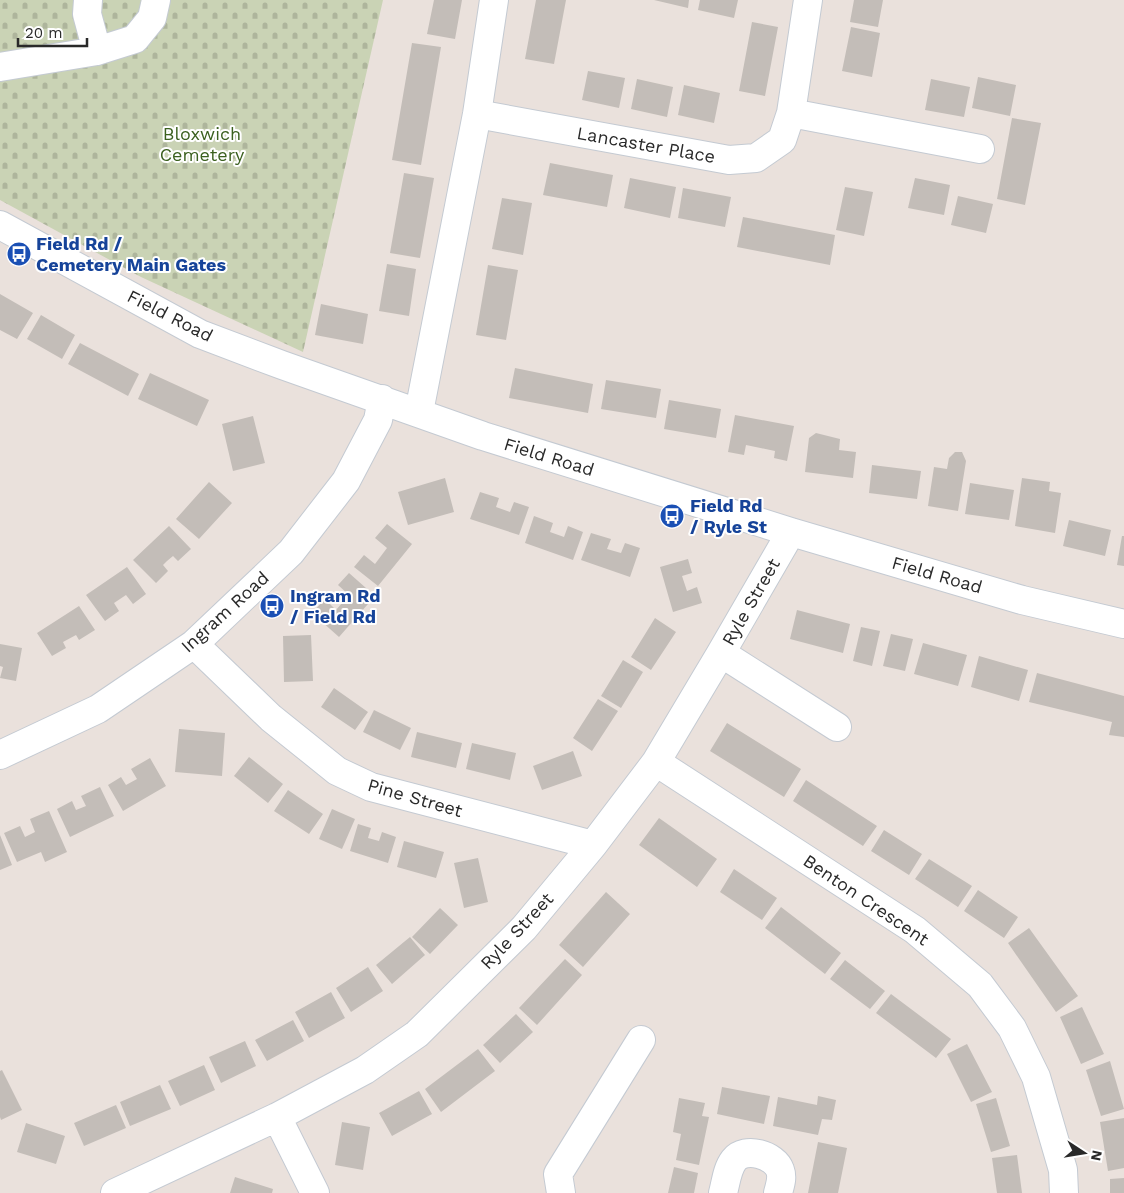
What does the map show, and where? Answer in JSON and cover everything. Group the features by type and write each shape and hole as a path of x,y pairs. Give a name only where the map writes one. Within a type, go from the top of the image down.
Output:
{"street":[{"path":"88,0 87,14 97,51"},
{"path":"0,67 97,51 134,39 152,18 156,0"},
{"path":"418,412 477,114 494,0"},
{"name":"Lancaster Place","path":"477,114 728,160 756,158 782,140 791,113 808,0"},
{"path":"791,113 980,150"},
{"name":"Field Road","path":"0,225 200,334 282,365 483,436 791,532 1022,600 1124,624"},
{"name":"Ingram Road","path":"0,755 98,710 194,644 291,552 346,481 378,420 382,399"},
{"name":"Ryle Street","path":"115,1193 277,1117 365,1070 417,1034 524,928 593,845 656,762 791,532"},
{"name":"Pine Street","path":"194,644 270,718 337,771 371,787 593,845"},
{"path":"721,654 837,727"},
{"name":"Benton Crescent","path":"656,762 915,930 980,985 1012,1028 1036,1077 1063,1170 1064,1193"},
{"path":"561,1193 558,1174 641,1040"},
{"path":"277,1117 316,1193"},
{"path":"723,1193 730,1167 735,1158 742,1154 754,1154 766,1156 775,1162 780,1169 782,1178 778,1193"}],"green space":[{"name":"Bloxwich Cemetery","path":"0,0 383,0 303,352 141,277 0,200"}],"building":[{"path":"434,0 462,0 455,39 427,34"},
{"path":"536,0 566,0 554,64 525,59"},
{"path":"654,0 689,0 688,8"},
{"path":"700,0 738,0 734,18 698,10"},
{"path":"854,0 883,0 878,27 850,22"},
{"path":"752,22 778,27 765,96 739,91"},
{"path":"851,27 880,33 872,77 842,71"},
{"path":"412,43 441,47 421,165 392,160"},
{"path":"588,71 625,78 619,108 582,100"},
{"path":"978,77 1016,85 1010,116 972,108"},
{"path":"637,79 673,87 667,117 631,109"},
{"path":"931,79 970,87 964,117 925,110"},
{"path":"684,85 720,93 714,123 678,115"},
{"path":"1012,118 1041,123 1025,205 997,199"},
{"path":"550,163 613,175 607,207 543,195"},
{"path":"404,173 434,178 420,258 390,253"},
{"path":"630,178 676,187 670,218 624,208"},
{"path":"915,178 950,185 944,215 908,208"},
{"path":"845,187 873,192 864,236 836,230"},
{"path":"683,188 731,197 725,227 678,218"},
{"path":"958,196 993,204 986,233 951,225"},
{"path":"502,198 532,203 523,255 492,249"},
{"path":"743,217 835,235 830,265 737,247"},
{"path":"387,264 416,269 409,316 379,311"},
{"path":"488,265 518,270 506,340 476,335"},
{"path":"0,294 33,313 17,339 0,330"},
{"path":"321,304 368,314 363,344 315,335"},
{"path":"41,315 75,335 62,359 27,339"},
{"path":"80,343 139,374 128,396 68,364"},
{"path":"515,368 593,384 588,413 509,398"},
{"path":"150,373 209,400 197,426 138,399"},
{"path":"606,380 661,389 656,418 601,409"},
{"path":"669,400 721,409 716,438 664,429"},
{"path":"735,415 794,426 787,461 774,458 775,451 746,445 744,455 728,452"},
{"path":"253,416 265,463 233,471 222,424"},
{"path":"816,433 840,439 839,450 856,452 853,478 805,472 809,438"},
{"path":"955,452 962,452 966,461 958,511 928,506 934,467 947,469 949,458"},
{"path":"872,465 921,471 917,499 869,493"},
{"path":"445,478 454,512 408,525 398,492"},
{"path":"1022,478 1050,482 1049,491 1061,493 1055,533 1015,526"},
{"path":"209,482 232,503 199,539 176,519"},
{"path":"970,483 1014,490 1009,520 965,514"},
{"path":"480,492 499,498 496,507 510,512 514,502 529,507 519,535 470,519"},
{"path":"534,516 553,523 550,532 564,537 568,526 583,532 573,560 525,543"},
{"path":"1069,520 1111,530 1105,556 1063,546"},
{"path":"387,524 412,544 378,586 354,567 364,555 375,564 387,548 375,538"},
{"path":"169,526 191,549 178,561 173,556 167,561 163,565 168,571 156,583 133,560"},
{"path":"591,533 611,539 607,549 621,553 625,543 640,548 630,577 581,560"},
{"path":"1122,536 1124,536 1124,566 1117,565"},
{"path":"688,559 692,573 682,576 687,591 697,587 702,603 673,612 660,567"},
{"path":"127,567 146,594 133,604 126,595 114,603 119,611 105,621 86,595"},
{"path":"349,573 375,596 339,637 312,613 325,599 336,610 349,595 338,585"},
{"path":"79,606 95,630 79,640 76,635 63,642 66,648 52,656 37,633"},
{"path":"797,610 850,624 843,653 790,639"},
{"path":"655,618 676,632 651,670 631,657"},
{"path":"861,627 880,631 872,666 853,661"},
{"path":"891,634 913,639 905,671 883,666"},
{"path":"311,635 313,681 284,682 283,636"},
{"path":"923,643 967,655 958,686 914,674"},
{"path":"0,644 22,648 16,681 0,678 3,667 0,666"},
{"path":"979,656 1028,670 1019,701 971,687"},
{"path":"623,660 643,672 621,708 601,696"},
{"path":"1037,673 1124,696 1124,737 1109,735 1112,722 1029,702"},
{"path":"334,688 368,712 355,730 321,707"},
{"path":"598,699 618,711 592,751 573,738"},
{"path":"374,710 411,728 400,750 363,732"},
{"path":"727,723 801,769 784,797 710,751"},
{"path":"179,729 225,733 222,776 175,772"},
{"path":"417,732 462,743 456,768 411,757"},
{"path":"472,743 516,753 510,780 466,769"},
{"path":"573,751 582,776 542,790 533,766"},
{"path":"249,757 283,784 268,803 234,776"},
{"path":"150,758 166,786 123,811 108,785 121,777 126,785 137,779 131,769"},
{"path":"806,780 877,826 863,846 793,801"},
{"path":"100,787 114,816 70,837 57,809 72,801 76,810 86,806 81,796"},
{"path":"288,790 323,814 309,834 274,811"},
{"path":"332,809 355,819 342,849 319,839"},
{"path":"49,811 67,852 45,862 41,852 17,862 4,833 20,826 25,837 35,832 30,819"},
{"path":"659,818 717,859 697,887 639,845"},
{"path":"358,824 371,828 368,838 379,841 382,832 396,837 388,863 350,851"},
{"path":"884,830 922,854 909,875 871,851"},
{"path":"0,835 12,865 0,870"},
{"path":"404,841 444,852 436,878 397,867"},
{"path":"478,858 488,902 464,908 454,863"},
{"path":"929,859 972,886 958,907 915,879"},
{"path":"734,869 777,898 762,920 720,892"},
{"path":"978,890 1018,917 1004,938 964,911"},
{"path":"606,892 630,914 583,967 559,945"},
{"path":"781,907 841,953 825,974 765,928"},
{"path":"440,908 458,925 430,954 412,937"},
{"path":"1029,928 1078,996 1056,1012 1008,943"},
{"path":"410,937 425,955 392,984 376,965"},
{"path":"565,959 582,975 537,1025 519,1008"},
{"path":"845,960 885,991 870,1009 830,979"},
{"path":"368,967 383,991 351,1012 336,988"},
{"path":"331,992 345,1018 309,1038 295,1012"},
{"path":"891,994 951,1039 936,1058 876,1013"},
{"path":"1082,1007 1104,1054 1081,1064 1060,1017"},
{"path":"516,1014 533,1032 500,1063 483,1045"},
{"path":"293,1020 304,1041 267,1061 255,1040"},
{"path":"245,1041 256,1066 221,1083 209,1057"},
{"path":"967,1044 992,1092 971,1102 947,1054"},
{"path":"478,1049 495,1071 441,1112 425,1089"},
{"path":"1110,1061 1124,1109 1101,1116 1086,1070"},
{"path":"204,1065 215,1090 180,1106 168,1081"},
{"path":"2,1070 22,1110 1,1120 0,1071"},
{"path":"160,1085 171,1109 130,1126 120,1102"},
{"path":"722,1087 770,1096 764,1124 717,1114"},
{"path":"419,1091 432,1114 392,1136 379,1113"},
{"path":"818,1096 836,1100 832,1120 822,1119 818,1135 773,1126 778,1097 817,1105"},
{"path":"679,1098 705,1103 702,1116 709,1117 699,1165 676,1160 681,1134 673,1132"},
{"path":"996,1098 1010,1146 991,1152 976,1104"},
{"path":"116,1105 126,1128 84,1146 74,1123"},
{"path":"1124,1118 1124,1168 1108,1171 1100,1122"},
{"path":"342,1122 370,1127 363,1170 335,1165"},
{"path":"26,1123 65,1136 56,1164 17,1152"},
{"path":"818,1142 847,1148 838,1193 808,1193"},
{"path":"1017,1155 1022,1193 997,1193 992,1158"},
{"path":"674,1167 698,1173 694,1193 668,1193"},
{"path":"235,1177 273,1189 272,1193 230,1193"},
{"path":"1124,1178 1124,1193 1110,1193 1110,1179"}],"place":[{"name":"Field Rd / Cemetery Main Gates","path":"19,254"},
{"name":"Field Rd / Ryle St","path":"672,516"},
{"name":"Ingram Rd / Field Rd","path":"272,606"}]}
